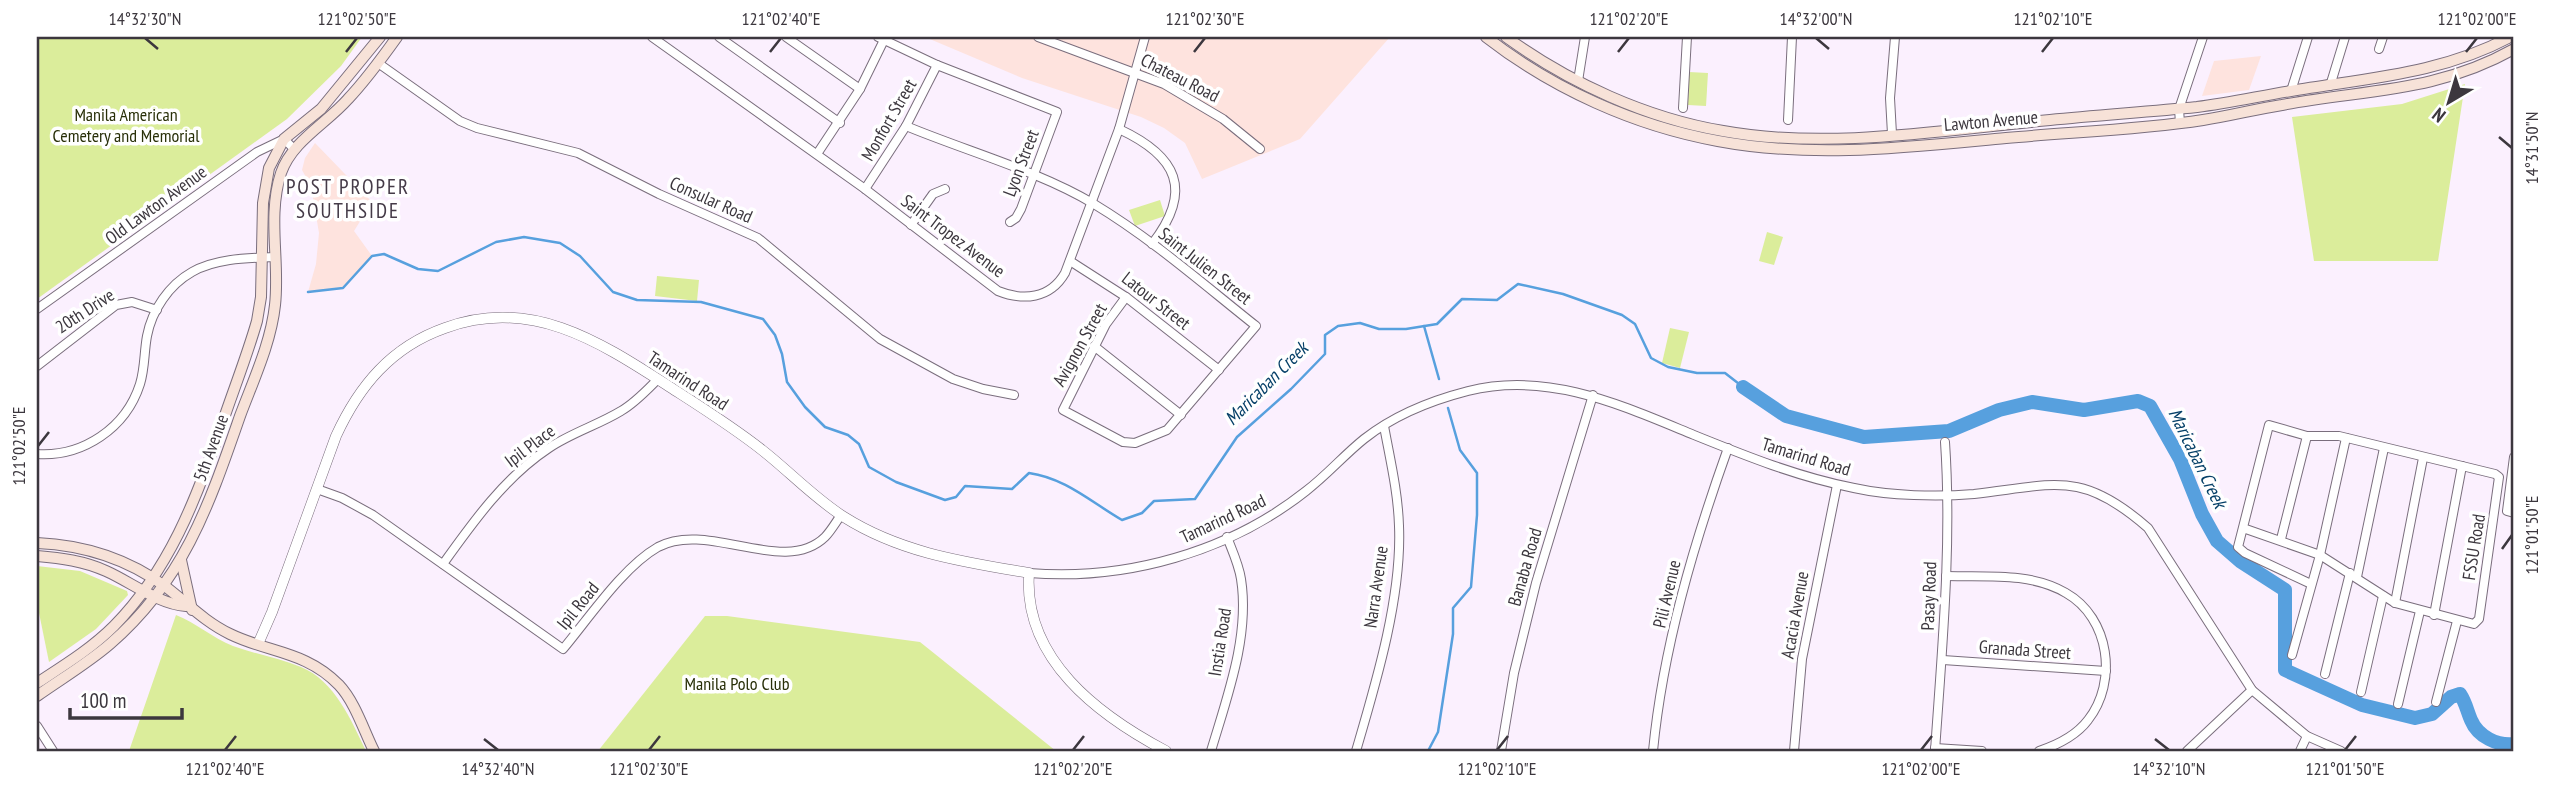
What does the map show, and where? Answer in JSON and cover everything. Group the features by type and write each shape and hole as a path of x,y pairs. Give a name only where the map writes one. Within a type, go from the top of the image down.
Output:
{"main road":[{"path":"284,139 321,109 380,37"},
{"path":"295,149 348,100 397,37"},
{"name":"Lawton Avenue","path":"1486,37 1518,60 1570,90 1622,114 1686,134 1748,146 1825,152 2180,123 2240,114 2282,104 2425,84 2474,69 2514,49"},
{"name":"Lawton Avenue","path":"1506,37 1578,81 1664,117 1750,135 1823,139 2179,109 2241,101 2429,69 2474,55 2498,40 2510,37"},
{"name":"5th Avenue","path":"37,696 109,645 149,593 152,579 170,552 197,497 251,342 261,297 264,257 263,203 267,176 284,139"},
{"name":"5th Avenue","path":"37,683 104,636 149,593 163,585 197,532 264,348 275,306 274,222 277,191 282,172 295,149"},
{"path":"37,543 63,544 109,557 163,585 189,608 227,633 309,661 341,687 373,751"},
{"path":"37,556 81,562 189,608"},
{"path":"181,560 189,608"}],"street":[{"name":"Saint Tropez Avenue","path":"652,37 865,189 998,291 1012,297 1028,298 1051,289 1061,280 1070,261 1119,129 1145,37"},
{"path":"719,37 840,123"},
{"path":"786,37 860,89"},
{"name":"Chateau Road","path":"1038,37 1136,72 1187,96 1223,119 1260,149"},
{"path":"1578,81 1585,37"},
{"path":"1683,108 1687,37"},
{"path":"1788,120 1792,37"},
{"path":"1892,134 1891,98 1895,37"},
{"path":"2180,123 2179,109 2203,37"},
{"path":"2291,91 2308,37"},
{"path":"2330,86 2345,37"},
{"path":"2379,49 2383,37"},
{"path":"817,154 860,89 881,38 937,65"},
{"name":"Consular Road","path":"378,63 460,121 477,128 561,147 586,156 659,194 758,238 880,339 953,379 1014,395"},
{"name":"Lyon Street","path":"937,65 1057,112 1021,209 1010,222"},
{"name":"Monfort Street","path":"865,189 906,127 937,65"},
{"name":"Saint Julien Street","path":"906,127 1034,176 1092,203 1153,244 1256,326 1167,430 1135,443 1123,442 1063,410"},
{"path":"1119,129 1159,152 1173,177 1174,206 1170,220 1153,244"},
{"path":"284,139 295,149"},
{"name":"Old Lawton Avenue","path":"37,309 251,156 284,139"},
{"path":"911,225 933,194 945,189"},
{"path":"37,454 60,453 85,445 108,432 125,414 141,382 146,339 157,310 181,279 198,269 220,262 276,257"},
{"name":"Latour Street","path":"1070,261 1126,297 1219,370"},
{"name":"Avignon Street","path":"1063,410 1106,324 1126,297"},
{"name":"20th Drive","path":"37,366 116,305 132,302 157,310"},
{"name":"Tamarind Road","path":"261,645 348,411 374,373 401,349 426,334 481,318 519,317 567,328 595,341 658,379 761,449 841,515 885,539 922,553 1030,573 1056,575 1112,572 1168,561 1258,524 1298,498 1366,437 1384,426 1448,397 1492,386 1550,386 1593,396 1786,471 1860,490 1948,495 2037,485 2077,486 2108,497 2148,528 2252,690 2307,736 2341,751"},
{"path":"1094,346 1181,415"},
{"name":"Ipil Place","path":"443,564 474,522 518,472 549,448 622,411 639,399 658,379"},
{"name":"Banaba Road","path":"1501,751 1514,673 1536,583 1593,396"},
{"path":"2311,584 2238,547 2269,425 2307,436 2339,436 2462,466 2434,615"},
{"name":"Narra Avenue","path":"1356,751 1391,609 1399,555 1397,496 1384,426"},
{"path":"2281,539 2307,436"},
{"path":"2292,655 2320,555 2346,438"},
{"name":"Pasay Road","path":"1935,750 1946,576 1948,495 1945,442"},
{"name":"Pili Avenue","path":"1653,751 1666,665 1692,556 1728,448"},
{"path":"2325,674 2354,575 2384,448"},
{"path":"2511,512 2514,457"},
{"path":"2395,603 2423,458"},
{"name":"FSSU Road","path":"2457,621 2475,624 2479,619 2500,479 2497,475 2462,466"},
{"name":"Acacia Avenue","path":"1794,751 1802,659 1837,485"},
{"name":"Ipil Road","path":"317,489 373,515 563,649 624,575 658,547 687,538 698,538 763,549 802,549 825,537 841,515"},
{"path":"2243,528 2281,539 2320,555 2395,603 2457,621 2435,702"},
{"name":"Instia Road","path":"1211,751 1235,664 1242,618 1241,577 1227,537"},
{"path":"1030,573 1032,616 1057,665 1080,691 1108,716 1166,751"},
{"path":"1946,576 2024,579 2051,585 2070,594 2092,619 2100,634 2105,651 2104,689 2088,720 2068,738 2039,751"},
{"path":"2361,692 2383,596"},
{"path":"2398,704 2420,611"},
{"name":"Granada Street","path":"1942,660 2106,671"},
{"path":"2187,751 2252,690"},
{"path":"37,726 53,751"},
{"path":"2300,751 2307,736"},
{"path":"1935,750 1982,751"}],"shaded area":[{"path":"925,37 1390,37 1300,139 1202,179 1185,143 1164,128 1141,117 1022,78"},
{"path":"2261,56 2249,90 2202,96 2214,61"},
{"path":"315,143 372,202 354,231 372,256 343,288 308,292 316,264 319,233 311,186 302,170 305,158"}],"green space":[{"name":"Manila American Cemetery and Memorial","path":"37,37 362,37 341,66 287,119 37,299"},
{"path":"1689,72 1708,73 1706,106 1688,105"},
{"path":"2465,84 2438,261 2314,261 2292,117 2402,104"},
{"path":"1160,200 1165,216 1135,226 1129,210"},
{"path":"1767,232 1783,237 1774,265 1759,261"},
{"path":"657,276 699,280 697,301 655,296"},
{"path":"1670,328 1689,332 1680,368 1662,363"},
{"path":"37,566 80,571 127,591 128,595 96,629 49,662 37,603"},
{"path":"176,615 233,646 293,664 313,673 341,703 366,751 129,751"},
{"name":"Manila Polo Club","path":"705,616 727,616 920,642 1056,751 598,751"}],"waterway":[{"name":"Maricaban Creek","path":"308,292 343,288 372,256 384,254 418,269 438,271 496,242 524,237 560,243 580,256 613,292 637,300 701,302 763,319 775,335 787,382 805,407 825,427 848,435 859,444 869,467 896,482 945,500 956,497 965,486 1012,489 1029,473 1066,485 1122,520 1142,513 1154,501 1195,499 1237,437 1291,389 1325,354 1325,335 1338,326 1360,323 1379,329 1406,329 1437,324 1462,299 1497,300 1518,284 1563,294 1622,315 1635,324 1651,358 1668,367 1697,373 1725,373 1743,387"},
{"path":"1424,326 1439,379"},
{"name":"Maricaban Creek","path":"1743,387 1786,416 1864,437 1949,431 1999,410 2032,402 2084,410 2138,401 2150,406 2180,459 2202,514 2217,541 2240,561 2285,590 2285,670 2362,705 2415,718 2432,714 2451,697 2460,694 2474,726 2483,736 2495,742 2514,744"},
{"path":"1428,751 1438,732 1453,634 1453,608 1471,587 1477,515 1477,473 1460,450 1448,408"}],"district":[{"name":"POST PROPER SOUTHSIDE","path":"348,199"}]}
